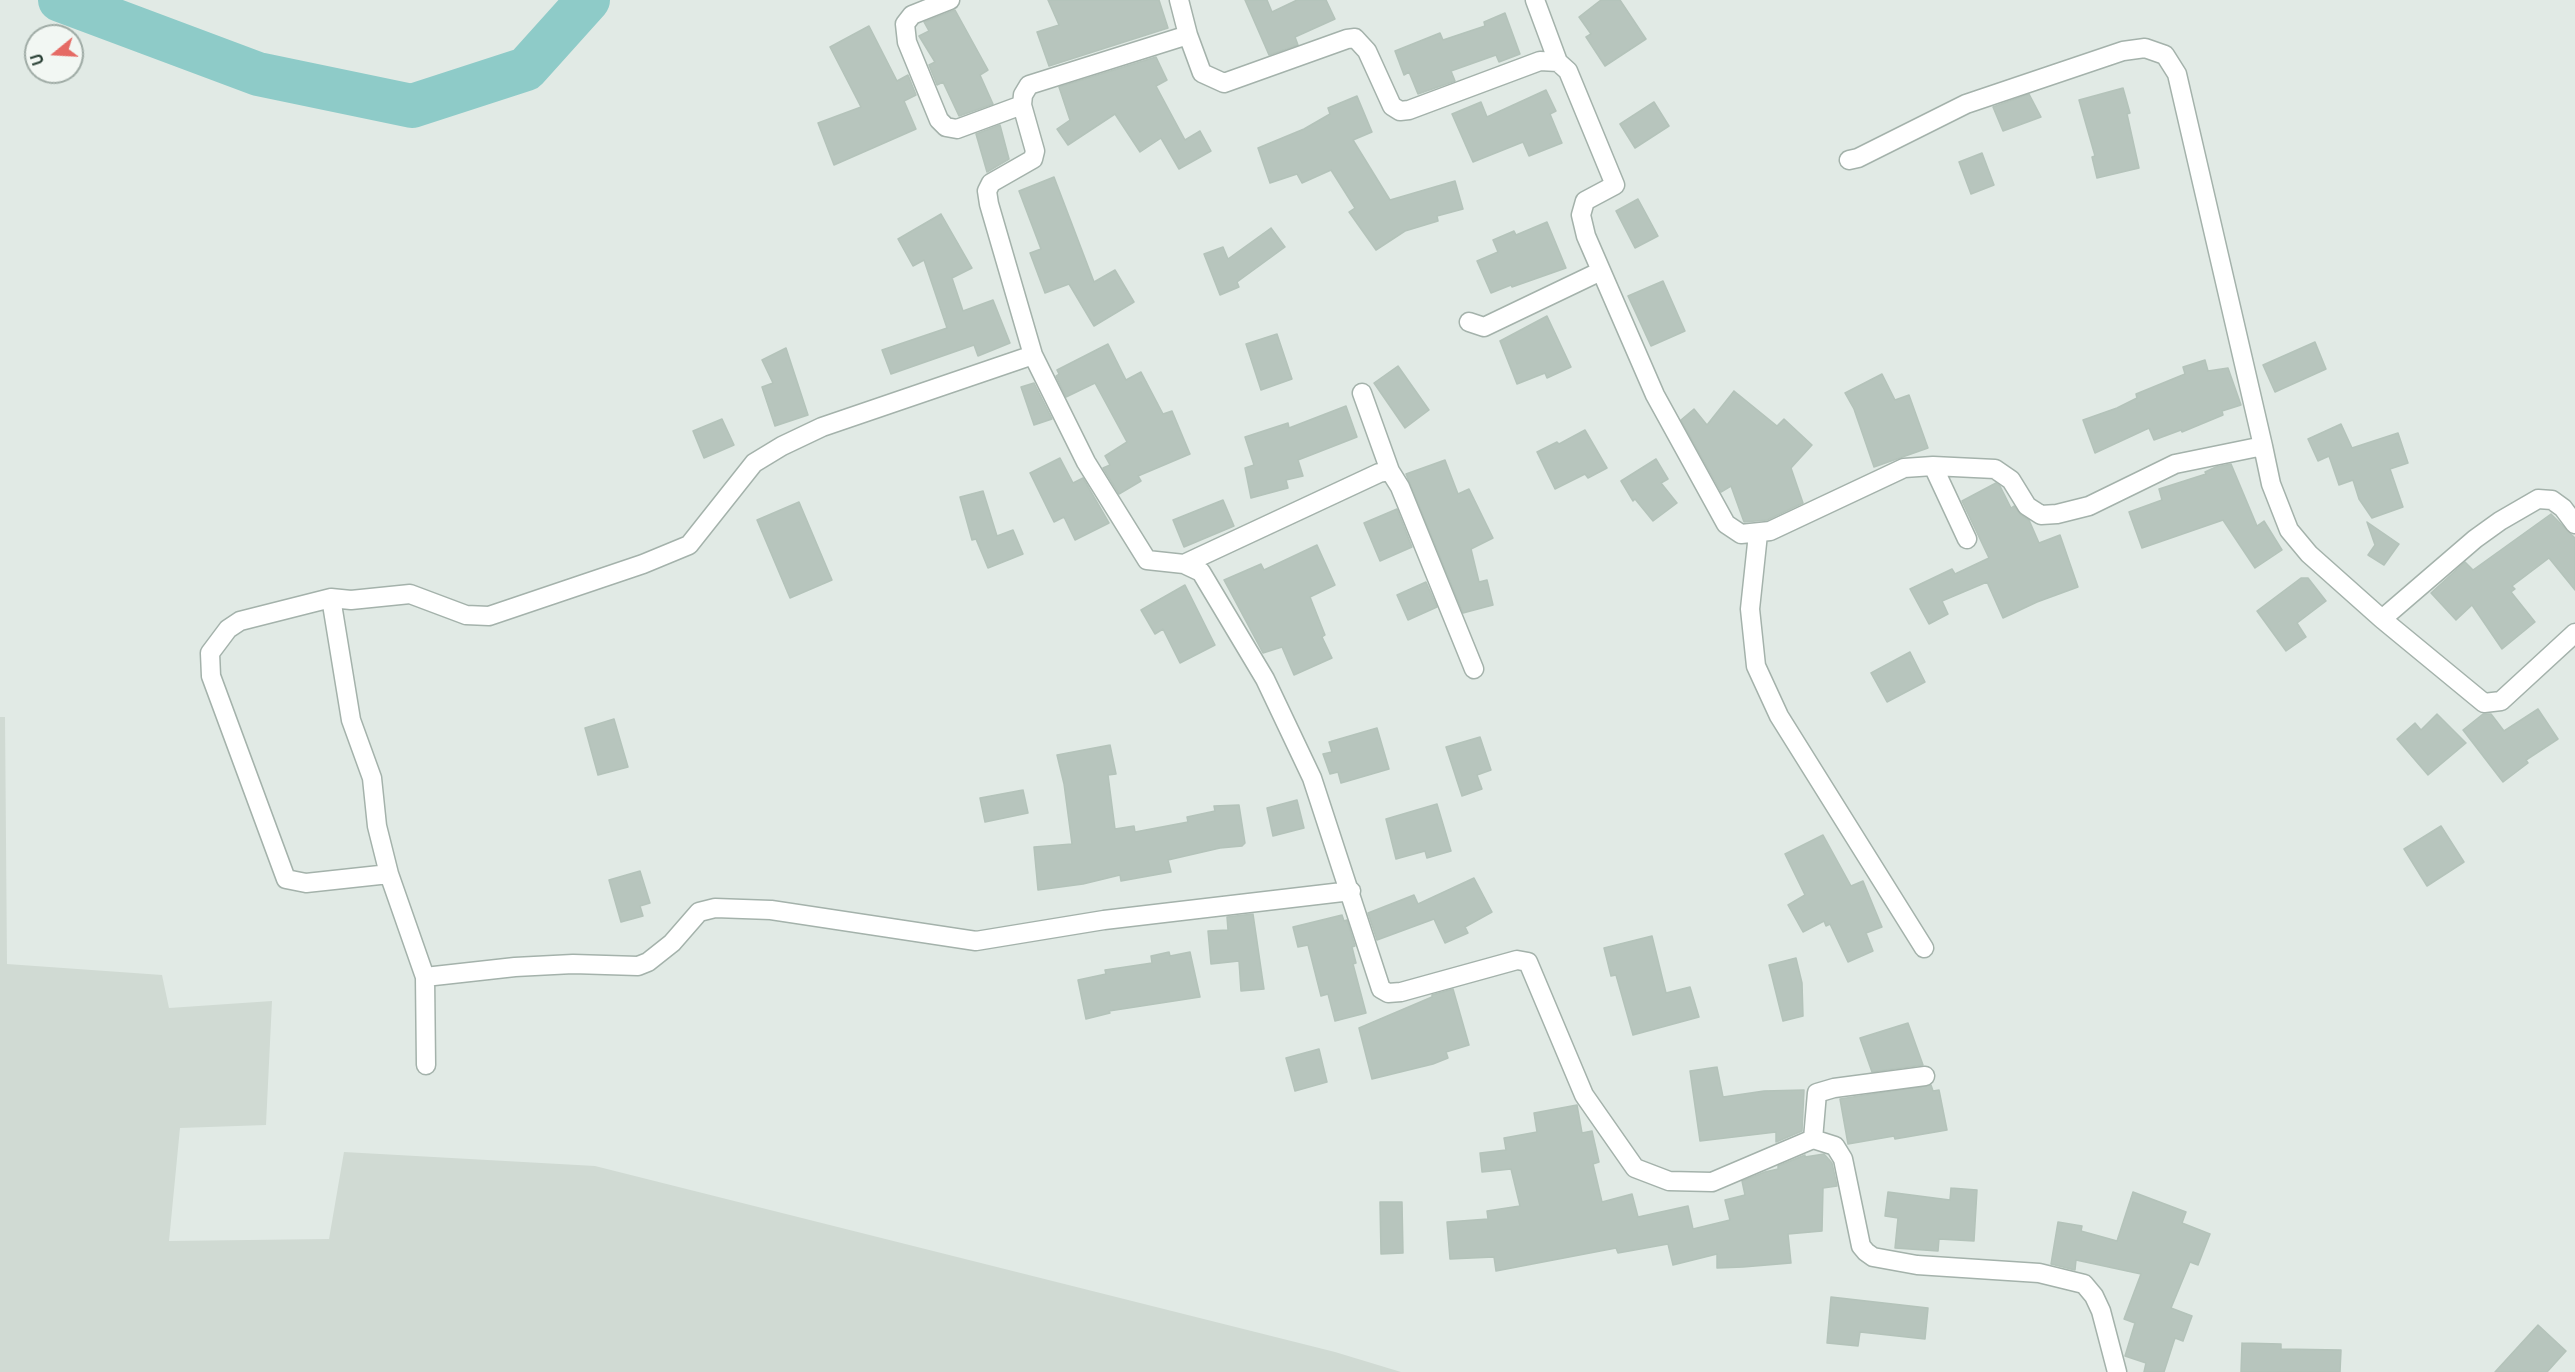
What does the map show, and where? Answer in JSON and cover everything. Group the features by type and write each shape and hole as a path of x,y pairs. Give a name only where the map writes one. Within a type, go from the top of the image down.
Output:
{"street":[{"path":"950,0 912,15 905,24 907,42 939,120 946,127 957,129 1022,105"},
{"path":"1179,0 1202,73 1224,83 1355,38 1367,51 1392,106 1400,111 1409,110 1540,61 1558,62"},
{"path":"1535,0 1558,62 1568,70 1615,185 1585,201 1581,215 1586,236 1655,395 1726,524 1741,534 1770,531 1904,468 1933,466 1995,470 2011,480 2026,506 2041,515 2057,514 2089,506 2175,464 2263,446"},
{"path":"1188,34 1029,85 1023,95 1022,105 1035,151 1033,159 991,183 987,191 997,234 1033,355 1086,462 1147,560 1184,564 1201,572 1265,679 1312,778 1351,891 1381,989 1388,993 1401,992 1517,960 1528,962 1584,1095 1635,1168 1669,1182 1712,1182 1813,1138 1835,1146 1843,1159 1861,1246 1866,1252 1874,1257 1917,1265 2039,1273 2084,1284 2094,1296 2101,1311 2117,1372"},
{"path":"1849,160 1858,158 1966,104 2123,51 2145,48 2165,55 2177,74 2271,484 2289,530 2309,554 2382,619 2484,703 2502,701 2575,633"},
{"path":"1469,322 1484,327 1601,272"},
{"path":"389,874 306,883 286,879 211,676 210,653 228,629 240,621 331,597 351,600 410,594 466,615 489,616 643,564 689,545 754,463 782,446 822,427 1033,355"},
{"path":"1362,393 1390,471 1400,487 1474,669"},
{"path":"1933,466 1966,539"},
{"path":"1184,564 1379,473 1390,471"},
{"path":"2382,619 2475,539 2500,520 2538,499 2552,500 2563,508 2575,524"},
{"path":"1758,534 1750,609 1756,666 1779,716 1924,948"},
{"path":"331,597 351,720 372,778 377,826 389,874 425,977 426,1065"},
{"path":"425,977 515,967 573,964 638,966 648,962 672,943 699,912 715,908 771,910 975,941 1104,920 1351,891"},
{"path":"1813,1138 1815,1097 1821,1091 1925,1076"}],"shaded area":[{"path":"0,717 5,717 7,964 162,975 169,1008 272,1001 266,1125 180,1128 169,1241 329,1239 344,1152 595,1166 1335,1352 1401,1372 0,1372"}],"building":[{"path":"1048,0 1159,0 1168,28 1049,66 1037,32 1059,25"},
{"path":"1245,0 1267,0 1272,12 1297,0 1326,0 1335,19 1295,37 1298,45 1269,55"},
{"path":"1601,0 1620,0 1646,39 1605,66 1586,37 1591,34 1579,17"},
{"path":"955,10 988,70 980,75 993,104 959,116 943,82 937,85 929,65 935,62 919,36 929,31 924,22"},
{"path":"1505,13 1520,54 1499,62 1496,55 1451,71 1455,81 1418,94 1409,72 1404,75 1395,51 1440,33 1443,40 1485,26 1484,22"},
{"path":"869,26 897,81 908,75 916,95 904,101 916,129 834,165 818,123 861,107 830,47"},
{"path":"1156,57 1167,80 1156,86 1185,140 1200,131 1211,151 1179,169 1161,138 1140,152 1115,114 1068,145 1057,129 1070,120 1059,87"},
{"path":"2123,88 2130,113 2127,114 2139,168 2097,178 2092,157 2095,156 2079,100"},
{"path":"1546,90 1556,111 1550,114 1562,143 1529,156 1523,142 1473,162 1452,114 1481,102 1487,117"},
{"path":"2029,94 2041,117 2003,131 1993,107"},
{"path":"1357,96 1372,132 1353,140 1390,200 1455,181 1463,209 1437,216 1438,221 1405,231 1376,250 1349,212 1355,208 1331,170 1302,183 1297,174 1270,183 1258,148 1304,129 1330,114 1328,108"},
{"path":"1654,102 1669,126 1635,148 1620,124"},
{"path":"1000,125 1009,159 987,172 976,134"},
{"path":"1982,153 1994,185 1971,194 1959,162"},
{"path":"1054,177 1094,282 1115,270 1134,302 1094,326 1069,284 1045,293 1030,253 1041,249 1019,191"},
{"path":"1638,199 1658,236 1635,248 1616,211"},
{"path":"941,214 972,268 952,278 963,311 993,300 1010,343 978,356 974,345 891,374 882,350 947,328 924,260 913,266 898,239"},
{"path":"1547,222 1566,268 1491,293 1477,261 1498,252 1493,240 1514,231 1516,235"},
{"path":"1271,228 1285,247 1237,282 1239,287 1220,295 1204,254 1223,247 1228,259"},
{"path":"1663,281 1685,331 1651,346 1628,296"},
{"path":"1547,316 1571,367 1547,378 1545,373 1517,384 1500,341"},
{"path":"1277,334 1292,379 1261,390 1246,344"},
{"path":"2315,342 2326,369 2275,392 2263,365"},
{"path":"1108,344 1126,380 1141,372 1163,414 1172,411 1190,454 1138,476 1141,481 1119,494 1103,468 1110,465 1105,456 1127,442 1095,383 1066,397 1056,376 1059,374 1057,370"},
{"path":"786,348 808,415 775,426 762,387 773,383 762,360"},
{"path":"2205,360 2208,371 2228,368 2241,405 2222,411 2223,415 2182,432 2181,430 2154,440 2149,428 2095,453 2083,420 2117,408 2137,398 2136,394 2185,374 2183,367"},
{"path":"1398,366 1429,410 1405,428 1374,383"},
{"path":"1882,374 1895,400 1909,395 1928,448 1874,467 1854,409 1845,393"},
{"path":"1034,383 1052,419 1034,425 1021,387"},
{"path":"1734,391 1777,426 1784,419 1812,445 1791,468 1803,503 1767,520 1744,522 1731,486 1721,492 1681,420 1694,409 1707,425"},
{"path":"1346,406 1357,437 1298,460 1303,476 1286,480 1288,488 1251,498 1245,468 1254,465 1245,437 1288,423 1289,428"},
{"path":"722,419 734,445 704,458 693,431"},
{"path":"2341,424 2352,448 2398,433 2408,463 2390,469 2403,507 2372,518 2359,499 2353,480 2339,485 2329,456 2318,461 2308,439"},
{"path":"1585,430 1607,468 1588,478 1585,474 1555,489 1537,452 1557,442 1559,444"},
{"path":"1060,458 1073,483 1083,478 1109,523 1075,540 1064,517 1054,522 1030,473"},
{"path":"1656,459 1668,479 1661,483 1677,503 1653,521 1635,499 1633,501 1621,481"},
{"path":"1445,460 1458,494 1469,489 1493,538 1471,549 1479,582 1487,580 1493,605 1463,613 1406,474"},
{"path":"2231,464 2257,526 2264,521 2282,550 2255,568 2223,520 2142,548 2129,512 2162,500 2159,489 2206,474 2205,472 2216,467"},
{"path":"1996,483 2000,486 2011,508 2014,506 2021,515 2029,520 2039,543 2060,535 2078,587 2003,618 1987,582 1942,601 1948,614 1929,624 1910,589 1952,569 1955,574 1989,558 1962,501"},
{"path":"983,491 997,536 1013,530 1023,554 988,568 976,539 972,540 960,497"},
{"path":"1223,500 1234,526 1184,547 1173,520"},
{"path":"799,502 832,580 790,598 757,520"},
{"path":"1397,509 1412,547 1380,561 1364,523"},
{"path":"2551,514 2575,538 2575,590 2549,558 2512,586 2515,589 2511,592 2535,622 2502,649 2472,605 2456,620 2431,593 2465,562 2473,570"},
{"path":"2367,522 2399,544 2384,565 2368,555 2375,545"},
{"path":"1317,545 1335,585 1310,597 1325,635 1322,637 1332,658 1294,675 1282,647 1263,653 1224,580 1261,564 1264,570"},
{"path":"2301,578 2308,578 2326,601 2297,623 2306,637 2286,651 2257,611"},
{"path":"1426,582 1437,607 1408,620 1397,595"},
{"path":"1185,585 1215,645 1180,663 1163,629 1155,634 1141,610"},
{"path":"1910,652 1925,682 1887,702 1871,673"},
{"path":"2538,709 2558,739 2526,760 2528,763 2503,782 2463,730 2483,714 2491,714 2504,731"},
{"path":"2437,714 2466,743 2428,775 2397,739 2415,723 2421,730"},
{"path":"614,719 628,767 598,775 585,728"},
{"path":"1377,728 1389,769 1341,783 1338,772 1330,774 1323,754 1332,752 1329,742"},
{"path":"1480,737 1491,770 1477,775 1482,789 1462,796 1446,747"},
{"path":"1110,745 1116,774 1108,775 1115,829 1134,826 1135,832 1188,822 1187,817 1215,811 1214,806 1239,805 1245,843 1242,846 1220,848 1168,860 1171,872 1121,881 1120,875 1083,884 1038,890 1034,847 1072,844 1064,784 1057,755"},
{"path":"1023,790 1028,813 985,822 980,798"},
{"path":"1297,800 1304,828 1273,836 1267,808"},
{"path":"1437,804 1451,851 1427,858 1425,851 1396,859 1386,819"},
{"path":"2441,826 2464,862 2427,886 2404,849"},
{"path":"1823,835 1851,886 1863,881 1882,927 1866,933 1873,951 1848,962 1830,924 1826,926 1824,921 1803,932 1788,905 1805,895 1785,854"},
{"path":"640,871 650,903 640,906 643,916 621,922 609,880"},
{"path":"1474,878 1492,912 1465,927 1468,933 1445,943 1434,919 1377,940 1368,913 1414,895 1418,904"},
{"path":"1253,914 1264,989 1241,991 1239,961 1211,964 1208,931 1228,930 1227,917"},
{"path":"1342,915 1344,921 1347,920 1355,946 1352,947 1356,963 1353,964 1366,1013 1335,1021 1328,994 1321,996 1308,945 1298,947 1293,927"},
{"path":"1652,936 1666,993 1690,987 1699,1017 1633,1035 1616,975 1611,976 1604,948"},
{"path":"1169,952 1170,956 1190,952 1200,997 1109,1011 1110,1013 1086,1019 1078,980 1106,974 1105,970 1152,963 1151,956"},
{"path":"1796,958 1802,983 1803,1016 1783,1021 1769,965"},
{"path":"1453,989 1469,1045 1446,1052 1448,1058 1433,1064 1372,1079 1359,1028 1432,997 1432,995"},
{"path":"1908,1023 1923,1065 1872,1072 1860,1038"},
{"path":"1319,1049 1327,1082 1295,1091 1286,1058"},
{"path":"1717,1067 1723,1097 1764,1091 1804,1090 1802,1131 1776,1142 1776,1132 1700,1141 1690,1071"},
{"path":"1931,1085 1933,1091 1939,1090 1947,1130 1848,1144 1840,1099"},
{"path":"1577,1105 1582,1133 1592,1131 1599,1162 1593,1164 1602,1202 1632,1194 1638,1217 1688,1206 1693,1229 1730,1220 1725,1200 1745,1195 1742,1181 1778,1169 1778,1166 1805,1155 1805,1157 1824,1154 1832,1163 1837,1186 1823,1188 1822,1231 1788,1234 1791,1263 1743,1267 1717,1268 1717,1254 1673,1265 1668,1244 1618,1253 1616,1248 1496,1271 1494,1257 1450,1259 1447,1222 1488,1219 1487,1211 1520,1206 1511,1169 1482,1172 1480,1153 1506,1150 1504,1138 1537,1132 1534,1113"},
{"path":"1951,1188 1977,1190 1974,1241 1939,1239 1938,1251 1895,1248 1898,1218 1885,1216 1888,1192 1950,1200"},
{"path":"2133,1192 2186,1212 2182,1223 2210,1234 2198,1265 2190,1262 2171,1308 2192,1316 2183,1341 2175,1338 2164,1372 2144,1372 2146,1363 2125,1356 2135,1323 2124,1319 2141,1274 2076,1260 2075,1270 2051,1264 2058,1222 2082,1226 2081,1231 2117,1241"},
{"path":"1380,1202 1402,1202 1403,1253 1381,1254"},
{"path":"1831,1297 1928,1308 1925,1339 1860,1332 1858,1346 1827,1343"},
{"path":"2538,1325 2566,1351 2547,1372 2495,1372"},
{"path":"2242,1343 2281,1344 2281,1349 2341,1350 2340,1372 2241,1372"}],"waterway":[{"path":"60,0 258,74 412,106 526,69 588,0"}]}
